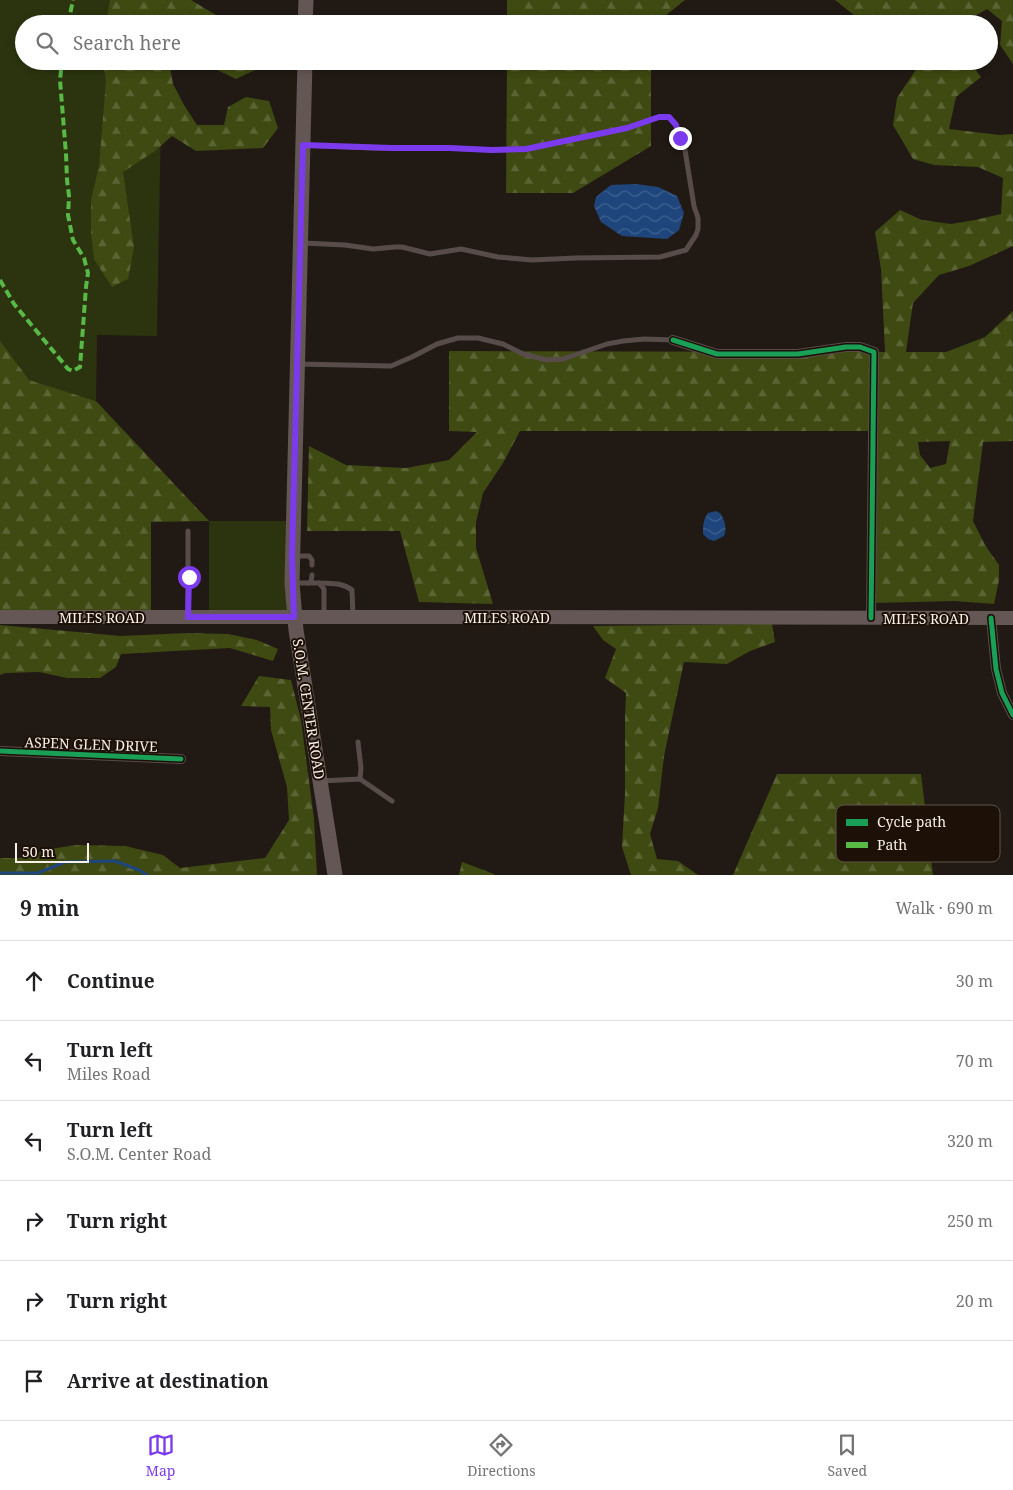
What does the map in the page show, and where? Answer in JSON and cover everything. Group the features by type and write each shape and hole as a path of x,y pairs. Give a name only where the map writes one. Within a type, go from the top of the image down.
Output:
{"main road":[{"path":"305,15 306,0"},
{"name":"S.O.M. CENTER ROAD","path":"305,70 292,583 294,617 335,875"},
{"name":"MILES ROAD","path":"0,618 1013,618"}],"street":[{"path":"673,340 717,354 798,354 846,347 860,347 874,352 871,618"},
{"path":"991,618 996,669 1002,693 1013,715"},
{"name":"ASPEN GLEN DRIVE","path":"0,751 181,759"}],"lane":[{"path":"301,243 345,245 373,249 395,246 430,254 461,249 498,257 532,260 660,257 686,250 694,240 698,229 698,218 694,206 685,150 676,125 669,117 659,117 627,128 526,149 492,150 303,145"},
{"path":"298,364 391,366 437,344 458,338 478,338 503,344 523,354 546,360 563,359 607,344 623,341 644,339 673,340"},
{"path":"188,531 188,617"},
{"path":"292,556 308,556 312,560 312,564"},
{"path":"308,583 311,582 312,575"},
{"path":"292,583 345,585 352,590 353,617"},
{"path":"319,584 324,589 324,617"},
{"path":"358,742 361,768 360,779"},
{"path":"320,781 360,779 392,801"}],"green space":[{"path":"0,0 163,0 162,15 15,15 15,70 162,70 157,336 97,335 96,401 0,371"},
{"path":"110,0 191,0 216,15 108,15"},
{"path":"507,0 685,0 666,15 507,15"},
{"path":"835,0 1013,0 1013,64 1000,45 1002,21 998,18 998,15 994,15 987,9 977,15 854,15"},
{"path":"104,70 171,70 173,84 197,125 224,125 228,107 246,97 269,101 278,128 263,148 196,151 172,136 155,151 123,172 134,247 128,279 112,287 94,259 91,232 91,200 99,166 106,81"},
{"path":"218,70 255,70 236,79"},
{"path":"507,70 651,70 651,146 573,193 506,193"},
{"path":"916,70 976,70 981,77 956,97 949,129 1000,135 1013,134 1013,246 969,266 939,275 913,303 906,352 946,352 985,337 1013,311 1013,441 983,442 973,521 985,545 999,565 999,580 994,604 955,601 871,603 873,431 520,431 503,463 483,493 476,522 476,548 493,604 419,602 400,531 307,531 309,446 346,465 406,468 449,460 477,432 449,431 449,351 885,352 881,269 875,232 900,210 922,220 951,224 1001,214 1003,178 978,167 934,165 913,159 893,125 897,98","holes":["950,441 946,464 930,468 920,455 918,442"]},
{"path":"0,341 29,380 96,401 209,521 151,522 151,617 0,617"},
{"path":"209,521 293,521 294,617 209,617"},
{"path":"772,624 775,642 750,651 727,664 684,662 664,756 658,808 650,834 657,859 678,861 698,875 631,875 622,847 625,793 626,693 605,678 616,649 603,640 593,626"},
{"path":"0,625 121,636 189,633 228,634 257,640 278,649 273,661 230,648 121,654 116,667 100,678 67,678 39,672 5,673 0,675"},
{"path":"259,676 291,680 301,720 314,819 317,875 0,875 0,858 19,858 50,849 77,845 125,846 163,855 180,868 265,858 289,820 287,787 271,730 270,707 241,706"},
{"path":"777,774 921,774 925,805 836,805 836,862 931,862 933,875 733,875"},
{"path":"462,862 494,874 495,875 459,875"}],"water":[{"path":"636,184 658,187 677,196 684,213 679,230 667,239 622,236 601,222 594,206 596,197 611,185"},
{"path":"716,511 721,514 725,530 724,536 714,541 708,539 703,534 703,528 704,520 708,513"}],"waterway":[{"path":"0,873 38,873 65,862 115,861 147,875"}],"marked path":[{"path":"70,15 73,0"},
{"path":"0,280 14,304 68,369 73,371 80,367 88,273 84,258 73,240 68,215 69,196 60,80 61,70"}],"cycle path":[{"path":"673,340 717,354 798,354 846,347 860,347 874,352 871,618"},
{"path":"991,618 996,669 1002,693 1013,715"},
{"path":"0,751 181,759"}],"route":[{"path":"189,577 188,617 294,617 292,556 303,145 412,149 526,149 627,128 659,117 669,117 676,125 680,138"}]}
